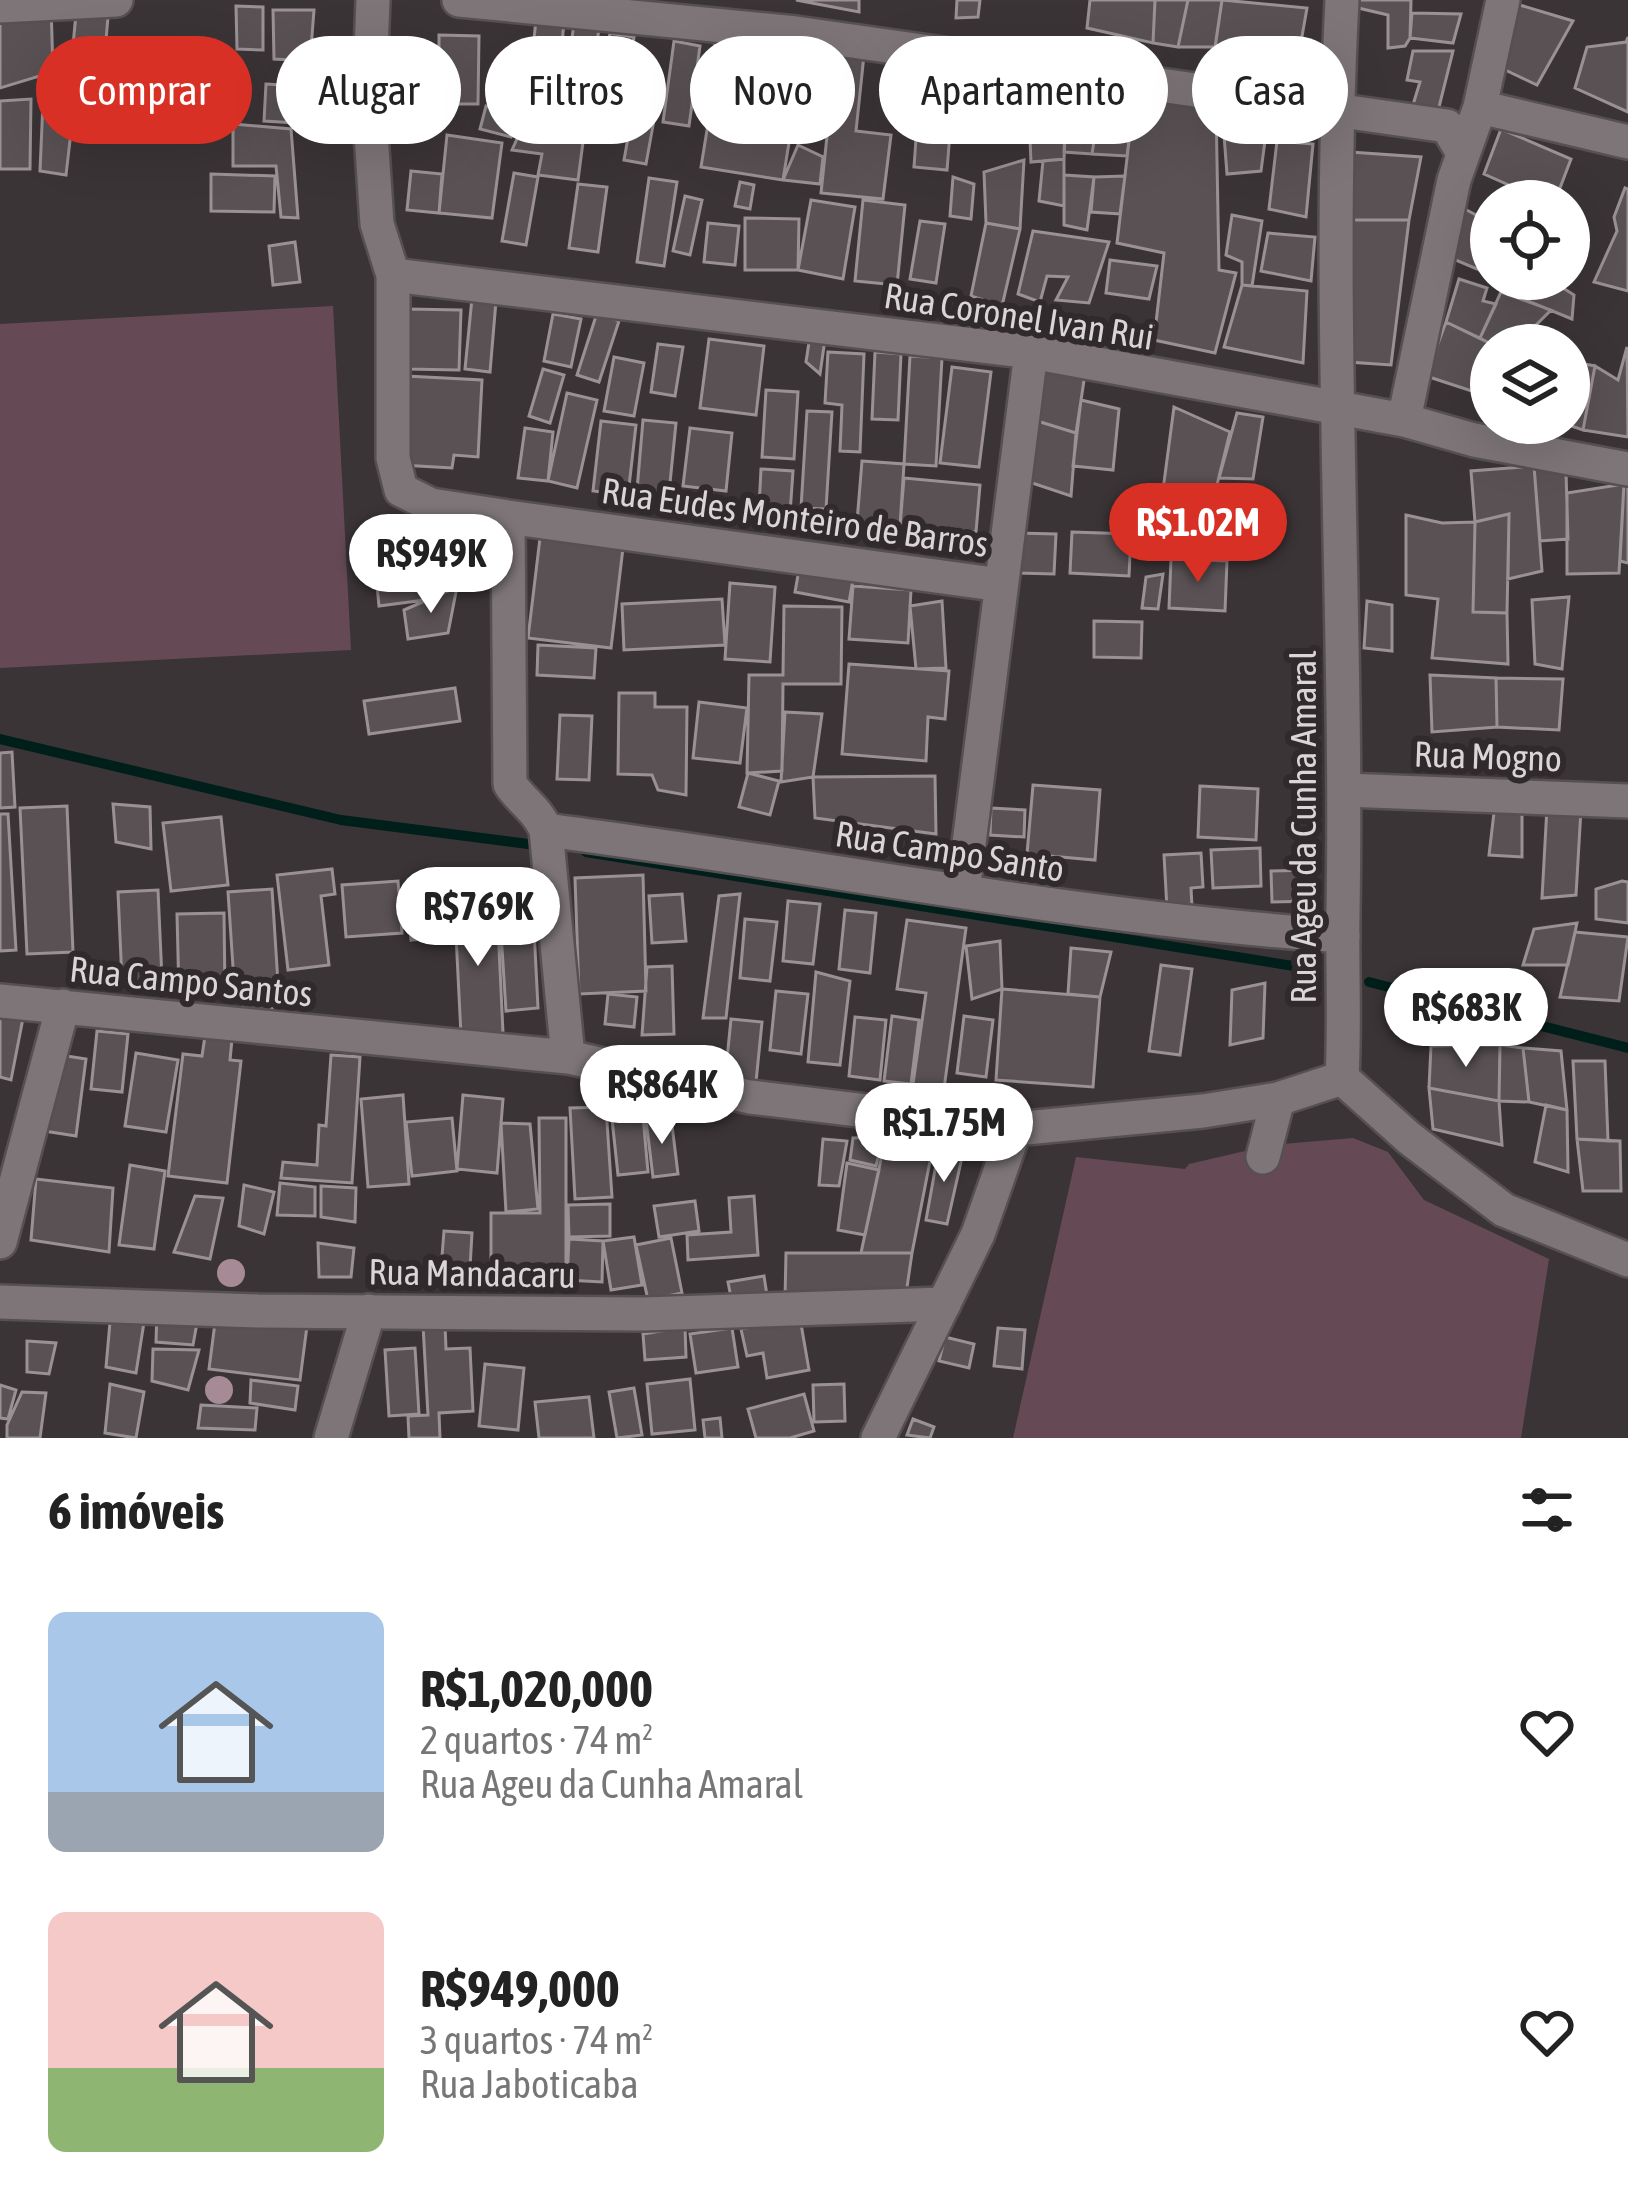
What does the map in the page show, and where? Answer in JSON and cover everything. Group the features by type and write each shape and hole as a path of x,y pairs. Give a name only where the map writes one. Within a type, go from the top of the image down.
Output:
{"street":[{"path":"0,6 116,0"},
{"path":"373,0 369,103 377,224 393,275"},
{"path":"459,0 713,12 1192,87"},
{"name":"Rua Ageu da Cunha Amaral","path":"1340,36 1342,0"},
{"path":"1404,420 1454,180 1480,107 1503,0"},
{"path":"1480,107 1628,142"},
{"path":"1348,112 1447,126 1463,153"},
{"name":"Rua Ageu da Cunha Amaral","path":"1336,144 1335,409 1345,790 1342,1078"},
{"name":"Rua Coronel Ivan Rui","path":"393,275 1031,352 1404,420 1474,440 1628,469"},
{"name":"Rua Eudes Monteiro de Barros","path":"393,275 393,458 396,480 412,499 508,518 1001,585"},
{"path":"963,891 1031,352"},
{"path":"508,518 510,784 521,801 537,809 546,830 568,1057"},
{"name":"Rua Mogno","path":"1345,790 1628,801"},
{"name":"Rua Campo Santo","path":"546,830 719,852 1142,919 1342,935"},
{"name":"Rua Campo Santos","path":"0,1001 568,1057 750,1097 1016,1129"},
{"path":"0,1242 63,1006"},
{"path":"878,1438 978,1234 1016,1129 1203,1112 1278,1099 1342,1078 1409,1138 1504,1210 1628,1260"},
{"path":"1262,1157 1278,1099"},
{"name":"Rua Mandacaru","path":"0,1302 643,1314 944,1304"},
{"path":"331,1438 369,1311"}],"shaded area":[{"path":"333,306 351,650 0,668 0,324"},
{"path":"1353,1138 1388,1152 1424,1200 1549,1259 1521,1438 1013,1438 1076,1157 1185,1169 1189,1164 1271,1145"}],"building":[{"path":"796,0 859,0 859,12"},
{"path":"957,0 980,0 978,17 956,18"},
{"path":"1090,0 1155,0 1153,36 1122,36 1087,28"},
{"path":"1155,0 1188,0 1178,47 1168,45 1168,36 1153,36"},
{"path":"1188,0 1222,0 1217,36 1192,36 1192,47 1178,47"},
{"path":"1222,0 1307,8 1302,36 1217,36"},
{"path":"1355,0 1411,0 1410,38 1405,46 1388,48 1388,15 1354,7"},
{"path":"77,3 108,17 106,36 74,36"},
{"path":"1513,3 1573,21 1537,85 1499,67"},
{"path":"51,4 52,36 36,36 36,77 0,88 0,6"},
{"path":"236,6 263,7 263,50 252,50 252,36 237,36"},
{"path":"273,10 314,10 312,36 276,36 274,59"},
{"path":"1412,13 1461,14 1453,43 1410,38"},
{"path":"536,20 564,23 563,36 534,36"},
{"path":"574,24 599,29 598,36 572,36"},
{"path":"439,35 479,36 478,104 461,104 461,36"},
{"path":"1628,37 1628,112 1575,88 1587,47 1626,42"},
{"path":"674,41 690,44 689,126 666,122"},
{"path":"1413,51 1453,51 1438,111 1412,108 1420,82 1407,80"},
{"path":"855,54 864,55 856,131 879,134 879,144 890,144 883,199 821,193 826,144 855,144"},
{"path":"266,84 276,85 276,122 264,121"},
{"path":"31,99 30,169 0,169 0,101"},
{"path":"1168,102 1192,105 1192,144 1217,144 1219,270 1236,273 1215,353 1154,340 1164,253 1117,243 1129,144 1168,144"},
{"path":"252,126 276,128 276,144 292,144 298,218 281,217 276,166 233,166 233,144 252,144"},
{"path":"1501,129 1571,159 1563,180 1498,180 1484,174"},
{"path":"461,137 502,144 492,218 439,213 446,144 461,144"},
{"path":"41,144 70,144 66,175 40,171"},
{"path":"515,144 583,144 578,180 538,175 542,154 512,150"},
{"path":"627,144 650,144 646,164 624,160"},
{"path":"705,144 789,144 783,180 701,167"},
{"path":"916,144 949,144 947,170 914,167"},
{"path":"1030,144 1065,144 1064,159 1031,162"},
{"path":"1064,144 1094,144 1092,154 1064,152"},
{"path":"1094,144 1128,144 1127,156 1092,154"},
{"path":"1225,144 1265,144 1261,171 1227,174"},
{"path":"1277,144 1313,144 1306,217 1269,209"},
{"path":"798,145 823,157 820,184 783,180"},
{"path":"1350,152 1421,157 1409,220 1343,220"},
{"path":"1064,159 1064,206 1039,201 1043,161"},
{"path":"1024,160 1020,229 986,223 984,172"},
{"path":"411,171 442,174 439,213 407,210"},
{"path":"514,173 538,177 526,245 502,241"},
{"path":"211,174 275,176 274,212 211,211"},
{"path":"1064,175 1094,177 1087,230 1064,225"},
{"path":"1125,176 1120,214 1091,212 1094,177"},
{"path":"953,177 974,184 971,219 950,216"},
{"path":"649,178 677,182 664,266 637,262"},
{"path":"740,182 754,185 750,209 735,206"},
{"path":"578,184 607,187 598,252 569,248"},
{"path":"1625,188 1628,291 1594,282 1617,231 1614,217"},
{"path":"685,196 702,200 690,255 673,251"},
{"path":"811,200 855,207 843,279 798,270"},
{"path":"863,200 905,205 897,285 855,281"},
{"path":"1461,207 1470,212 1470,266 1446,256"},
{"path":"1232,215 1262,221 1252,286 1242,285 1242,262 1226,255"},
{"path":"745,218 799,219 798,270 745,270"},
{"path":"1343,220 1409,220 1391,365 1348,362"},
{"path":"920,221 945,224 936,283 910,279"},
{"path":"708,223 739,226 735,265 704,262"},
{"path":"986,223 1020,229 1002,306 971,296"},
{"path":"1033,231 1109,242 1089,303 1056,300 1068,277 1047,276 1040,302 1018,294"},
{"path":"1268,233 1315,237 1311,281 1261,271"},
{"path":"295,242 300,282 273,285 269,246"},
{"path":"1110,260 1157,266 1149,299 1106,293"},
{"path":"1459,279 1470,283 1470,300 1496,304 1487,324 1470,324 1470,333 1446,322"},
{"path":"1242,285 1307,291 1303,363 1224,347"},
{"path":"472,298 496,301 490,372 465,369"},
{"path":"1497,300 1523,300 1551,310 1537,324 1486,324"},
{"path":"1526,300 1574,300 1572,319"},
{"path":"407,309 461,310 459,370 406,369"},
{"path":"597,313 619,321 599,382 577,375"},
{"path":"553,314 581,319 571,367 544,361"},
{"path":"1446,322 1470,334 1470,390 1426,376"},
{"path":"810,336 825,339 820,374 806,362"},
{"path":"709,339 764,346 756,415 700,408"},
{"path":"658,344 683,347 675,396 651,392"},
{"path":"1627,347 1628,437 1590,431 1595,366 1618,380"},
{"path":"828,352 864,354 860,452 840,451 842,405 825,403"},
{"path":"875,352 901,354 898,420 872,419"},
{"path":"910,356 942,358 936,466 904,464"},
{"path":"614,357 644,363 634,416 604,411"},
{"path":"952,367 991,372 979,467 940,463"},
{"path":"1044,367 1085,374 1076,433 1034,420"},
{"path":"543,369 564,375 550,423 529,416"},
{"path":"406,376 482,380 478,457 454,455 452,468 401,465"},
{"path":"766,390 798,392 794,459 762,457"},
{"path":"567,393 597,400 577,488 548,481"},
{"path":"1081,400 1119,409 1113,470 1073,466"},
{"path":"1174,407 1230,432 1211,509 1161,505"},
{"path":"807,411 832,412 826,509 801,508"},
{"path":"1237,413 1263,417 1253,479 1219,478"},
{"path":"643,420 676,423 669,493 637,490"},
{"path":"1034,420 1076,433 1071,496 1029,482"},
{"path":"601,421 636,425 628,495 593,491"},
{"path":"525,428 553,432 548,481 518,478"},
{"path":"690,428 732,433 726,491 683,486"},
{"path":"862,461 904,464 900,526 857,522"},
{"path":"1534,466 1542,571 1508,579 1509,514 1475,522 1471,471"},
{"path":"1534,466 1566,472 1568,539 1540,541"},
{"path":"761,469 793,471 789,528 758,527"},
{"path":"904,478 980,485 976,532 900,526"},
{"path":"1624,484 1619,573 1567,574 1567,493"},
{"path":"1624,484 1628,485 1628,563 1620,561"},
{"path":"1509,514 1507,613 1473,612 1475,522"},
{"path":"1406,515 1442,523 1475,522 1473,612 1507,613 1508,664 1432,658 1438,599 1406,595"},
{"path":"438,518 444,583 428,585 424,541 373,545 372,523"},
{"path":"1072,532 1131,534 1129,576 1070,573"},
{"path":"1016,533 1056,534 1054,574 1015,573"},
{"path":"540,538 623,548 611,648 528,638"},
{"path":"424,541 432,599 379,606 373,545"},
{"path":"1171,559 1227,561 1225,611 1169,608"},
{"path":"800,564 854,574 849,602 795,592"},
{"path":"1163,574 1158,609 1142,608 1146,577"},
{"path":"730,583 775,587 770,662 725,659"},
{"path":"853,586 911,590 908,643 849,639"},
{"path":"457,587 448,633 408,639 404,610"},
{"path":"1569,597 1562,669 1535,664 1532,600"},
{"path":"722,599 725,645 624,650 622,604"},
{"path":"942,601 946,668 916,669 910,606"},
{"path":"1367,601 1392,605 1392,651 1364,648"},
{"path":"784,606 842,607 841,684 783,684 782,771 747,773 749,675 783,675"},
{"path":"1094,621 1142,622 1141,658 1094,657"},
{"path":"538,645 596,648 594,678 537,675"},
{"path":"849,664 949,671 945,719 928,717 926,761 842,754"},
{"path":"1430,675 1496,678 1497,727 1432,732"},
{"path":"1496,678 1563,679 1559,730 1497,727"},
{"path":"455,688 460,721 369,734 364,701"},
{"path":"619,693 655,693 655,707 687,707 686,795 658,790 652,775 618,774"},
{"path":"699,702 747,708 740,763 693,758"},
{"path":"785,712 822,714 813,777 781,782"},
{"path":"560,715 592,716 589,780 557,779"},
{"path":"12,752 15,807 0,808 0,753"},
{"path":"748,773 779,781 770,815 739,807"},
{"path":"935,776 936,834 815,818 813,777"},
{"path":"1033,785 1100,790 1095,860 1027,854"},
{"path":"1200,786 1258,789 1256,840 1198,837"},
{"path":"113,804 150,807 151,849 116,842"},
{"path":"1495,804 1522,808 1522,857 1489,855"},
{"path":"67,806 73,952 27,954 20,808"},
{"path":"1547,807 1581,809 1576,895 1542,898"},
{"path":"991,808 1025,810 1024,837 990,835"},
{"path":"0,814 8,814 16,950 0,951"},
{"path":"221,817 228,885 171,891 163,823"},
{"path":"1260,848 1261,886 1213,888 1211,850"},
{"path":"1201,853 1203,887 1191,888 1192,907 1167,909 1164,855"},
{"path":"332,869 335,894 321,896 329,965 288,970 277,875"},
{"path":"1316,870 1317,901 1272,902 1271,871"},
{"path":"643,875 646,991 579,994 575,878"},
{"path":"398,881 402,933 346,937 342,885"},
{"path":"448,882 454,936 411,940 406,886"},
{"path":"1628,882 1628,923 1596,919 1596,889"},
{"path":"272,889 278,983 271,1013 244,1015 243,996 235,997 228,892"},
{"path":"158,890 162,979 140,985 122,981 118,892"},
{"path":"481,894 483,927 498,926 503,1033 461,1035 454,895"},
{"path":"682,894 686,941 652,943 649,896"},
{"path":"740,894 726,1018 703,1018 719,896"},
{"path":"788,901 820,904 813,964 783,961"},
{"path":"845,910 876,913 870,973 839,969"},
{"path":"224,913 225,994 179,994 177,914"},
{"path":"745,919 777,922 770,981 740,978"},
{"path":"907,920 966,928 943,1096 912,1091 926,993 897,989"},
{"path":"1577,923 1568,965 1523,965 1534,929"},
{"path":"534,929 538,1008 506,1011 501,932"},
{"path":"1575,932 1628,937 1619,1001 1560,997"},
{"path":"1000,941 1002,989 972,999 966,946"},
{"path":"1071,948 1111,952 1100,997 1068,994"},
{"path":"1161,965 1192,969 1180,1055 1149,1051"},
{"path":"672,966 674,1034 642,1035 647,967"},
{"path":"816,972 850,981 840,1065 808,1062"},
{"path":"1265,983 1263,1038 1230,1045 1232,990"},
{"path":"1002,989 1100,997 1093,1087 996,1080"},
{"path":"776,991 808,994 801,1054 770,1050"},
{"path":"608,994 637,997 634,1027 605,1024"},
{"path":"0,1007 25,1008 11,1080 0,1077"},
{"path":"892,1016 919,1020 911,1084 884,1081"},
{"path":"964,1016 993,1020 986,1077 957,1073"},
{"path":"855,1017 886,1020 880,1080 849,1076"},
{"path":"731,1019 762,1022 756,1082 725,1079"},
{"path":"97,1031 128,1034 122,1092 91,1089"},
{"path":"205,1036 232,1039 230,1060 241,1061 227,1183 168,1176 183,1054 202,1056"},
{"path":"1500,1045 1499,1101 1429,1088 1431,1046"},
{"path":"1500,1045 1523,1048 1529,1102 1499,1101"},
{"path":"1523,1048 1561,1051 1567,1110 1529,1102"},
{"path":"136,1053 178,1060 166,1132 125,1126"},
{"path":"54,1054 86,1059 76,1136 44,1131"},
{"path":"331,1055 360,1057 352,1183 281,1178 283,1162 317,1165 319,1125 326,1126"},
{"path":"1573,1061 1605,1061 1608,1141 1577,1139"},
{"path":"1429,1088 1499,1101 1502,1145 1433,1129"},
{"path":"403,1095 409,1184 368,1187 361,1099"},
{"path":"463,1095 503,1099 497,1173 457,1169"},
{"path":"1546,1105 1567,1110 1568,1172 1535,1162"},
{"path":"606,1107 612,1197 575,1199 570,1108"},
{"path":"643,1116 648,1172 618,1175 612,1119"},
{"path":"671,1117 678,1174 653,1177 646,1120"},
{"path":"452,1118 457,1171 412,1176 406,1122"},
{"path":"539,1118 566,1118 566,1279 529,1279 529,1286 491,1287 491,1213 540,1213"},
{"path":"501,1123 530,1124 538,1209 506,1212"},
{"path":"883,1137 876,1166 850,1160 853,1138"},
{"path":"823,1139 847,1141 839,1186 819,1185"},
{"path":"1577,1139 1620,1141 1621,1191 1583,1191"},
{"path":"884,1145 932,1151 912,1253 861,1253"},
{"path":"939,1148 963,1153 947,1224 926,1220"},
{"path":"847,1163 879,1170 865,1235 838,1230"},
{"path":"130,1165 165,1171 154,1249 119,1245"},
{"path":"36,1179 113,1188 109,1252 31,1240"},
{"path":"280,1183 315,1187 315,1216 277,1215"},
{"path":"244,1185 274,1192 264,1234 239,1226"},
{"path":"321,1186 356,1188 355,1222 321,1217"},
{"path":"195,1196 223,1198 210,1259 174,1252"},
{"path":"754,1196 758,1255 688,1260 687,1235 731,1232 729,1198"},
{"path":"695,1201 699,1231 659,1237 654,1206"},
{"path":"610,1204 610,1236 569,1237 568,1205"},
{"path":"444,1231 472,1233 469,1285 440,1282"},
{"path":"634,1237 642,1285 611,1290 603,1241"},
{"path":"671,1238 682,1293 648,1300 636,1245"},
{"path":"569,1239 603,1241 602,1282 567,1280"},
{"path":"318,1243 354,1248 351,1277 319,1277"},
{"path":"786,1253 912,1253 905,1301 785,1299"},
{"path":"764,1276 768,1302 733,1308 728,1282"},
{"path":"157,1310 199,1312 193,1345 156,1342"},
{"path":"111,1311 145,1316 136,1373 106,1367"},
{"path":"216,1315 307,1326 300,1380 209,1369"},
{"path":"800,1318 809,1370 767,1378 763,1353 747,1356 741,1329"},
{"path":"445,1324 446,1349 470,1348 473,1411 439,1413 440,1438 409,1438 408,1416 428,1415 423,1325"},
{"path":"685,1327 686,1357 645,1360 643,1334"},
{"path":"732,1328 738,1367 696,1373 690,1334"},
{"path":"998,1328 1025,1330 1022,1369 994,1366"},
{"path":"945,1337 974,1344 969,1368 939,1361"},
{"path":"27,1341 56,1343 49,1374 27,1372"},
{"path":"415,1348 419,1414 389,1416 385,1350"},
{"path":"153,1349 199,1350 188,1390 152,1381"},
{"path":"485,1364 524,1368 518,1430 479,1426"},
{"path":"690,1379 695,1430 652,1434 647,1384"},
{"path":"251,1380 298,1386 295,1410 250,1403"},
{"path":"110,1384 144,1392 136,1438 105,1433"},
{"path":"844,1384 845,1421 814,1422 813,1385"},
{"path":"0,1385 16,1390 8,1419 0,1418"},
{"path":"634,1388 642,1435 617,1438 609,1392"},
{"path":"22,1392 46,1393 40,1438 7,1438 7,1425"},
{"path":"804,1394 814,1431 790,1438 756,1438 748,1409"},
{"path":"589,1397 594,1438 539,1438 535,1402"},
{"path":"201,1405 257,1408 255,1430 198,1428"},
{"path":"720,1418 722,1438 705,1438 703,1420"},
{"path":"913,1419 934,1427 930,1438 907,1435"}],"waterway":[{"path":"0,739 341,820 544,846"},
{"path":"586,852 1312,969"},
{"path":"1369,982 1628,1048"}]}
